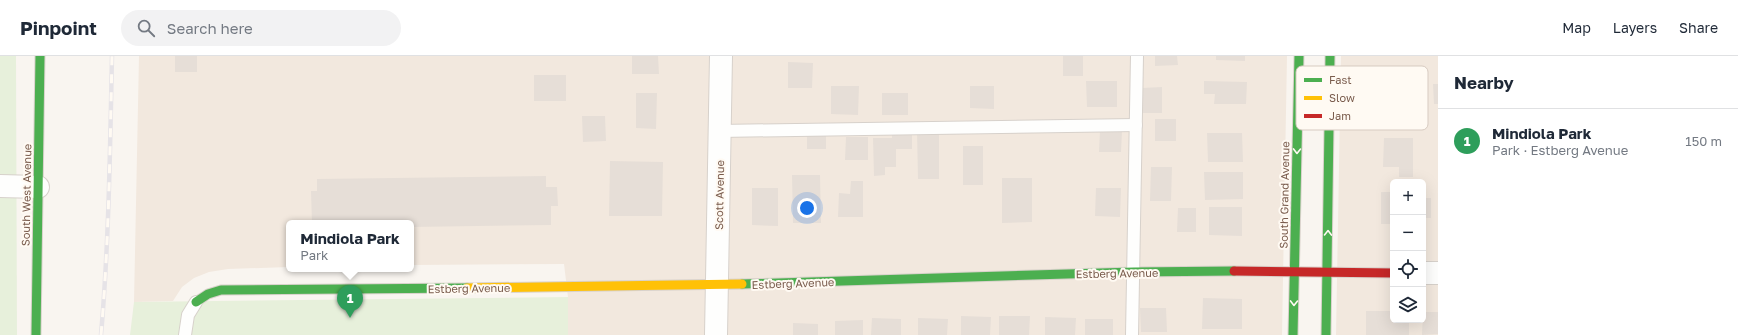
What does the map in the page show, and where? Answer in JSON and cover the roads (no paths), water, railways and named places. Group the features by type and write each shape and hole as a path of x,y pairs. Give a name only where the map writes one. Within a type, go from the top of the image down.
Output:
{"street":[{"name":"South West Avenue","path":"36,335 40,56"},
{"name":"Scott Avenue","path":"716,335 722,56"},
{"name":"South Grand Avenue","path":"1299,56 1299,66"},
{"path":"1330,56 1330,66"},
{"name":"South Grand Avenue","path":"1293,335 1297,130"},
{"path":"1326,335 1329,130"},
{"path":"0,186 38,187"},
{"name":"Estberg Avenue","path":"196,302 208,294 221,290 717,285 1134,272 1390,272"},
{"path":"1426,273 1438,273"}],"lane":[{"path":"1132,335 1137,56"},
{"path":"720,131 1136,125"},
{"path":"185,335 188,315 196,302"}],"railway":[{"path":"101,335 110,161 112,56"}],"place":[{"name":"Mindiola Park","path":"350,318"}]}
